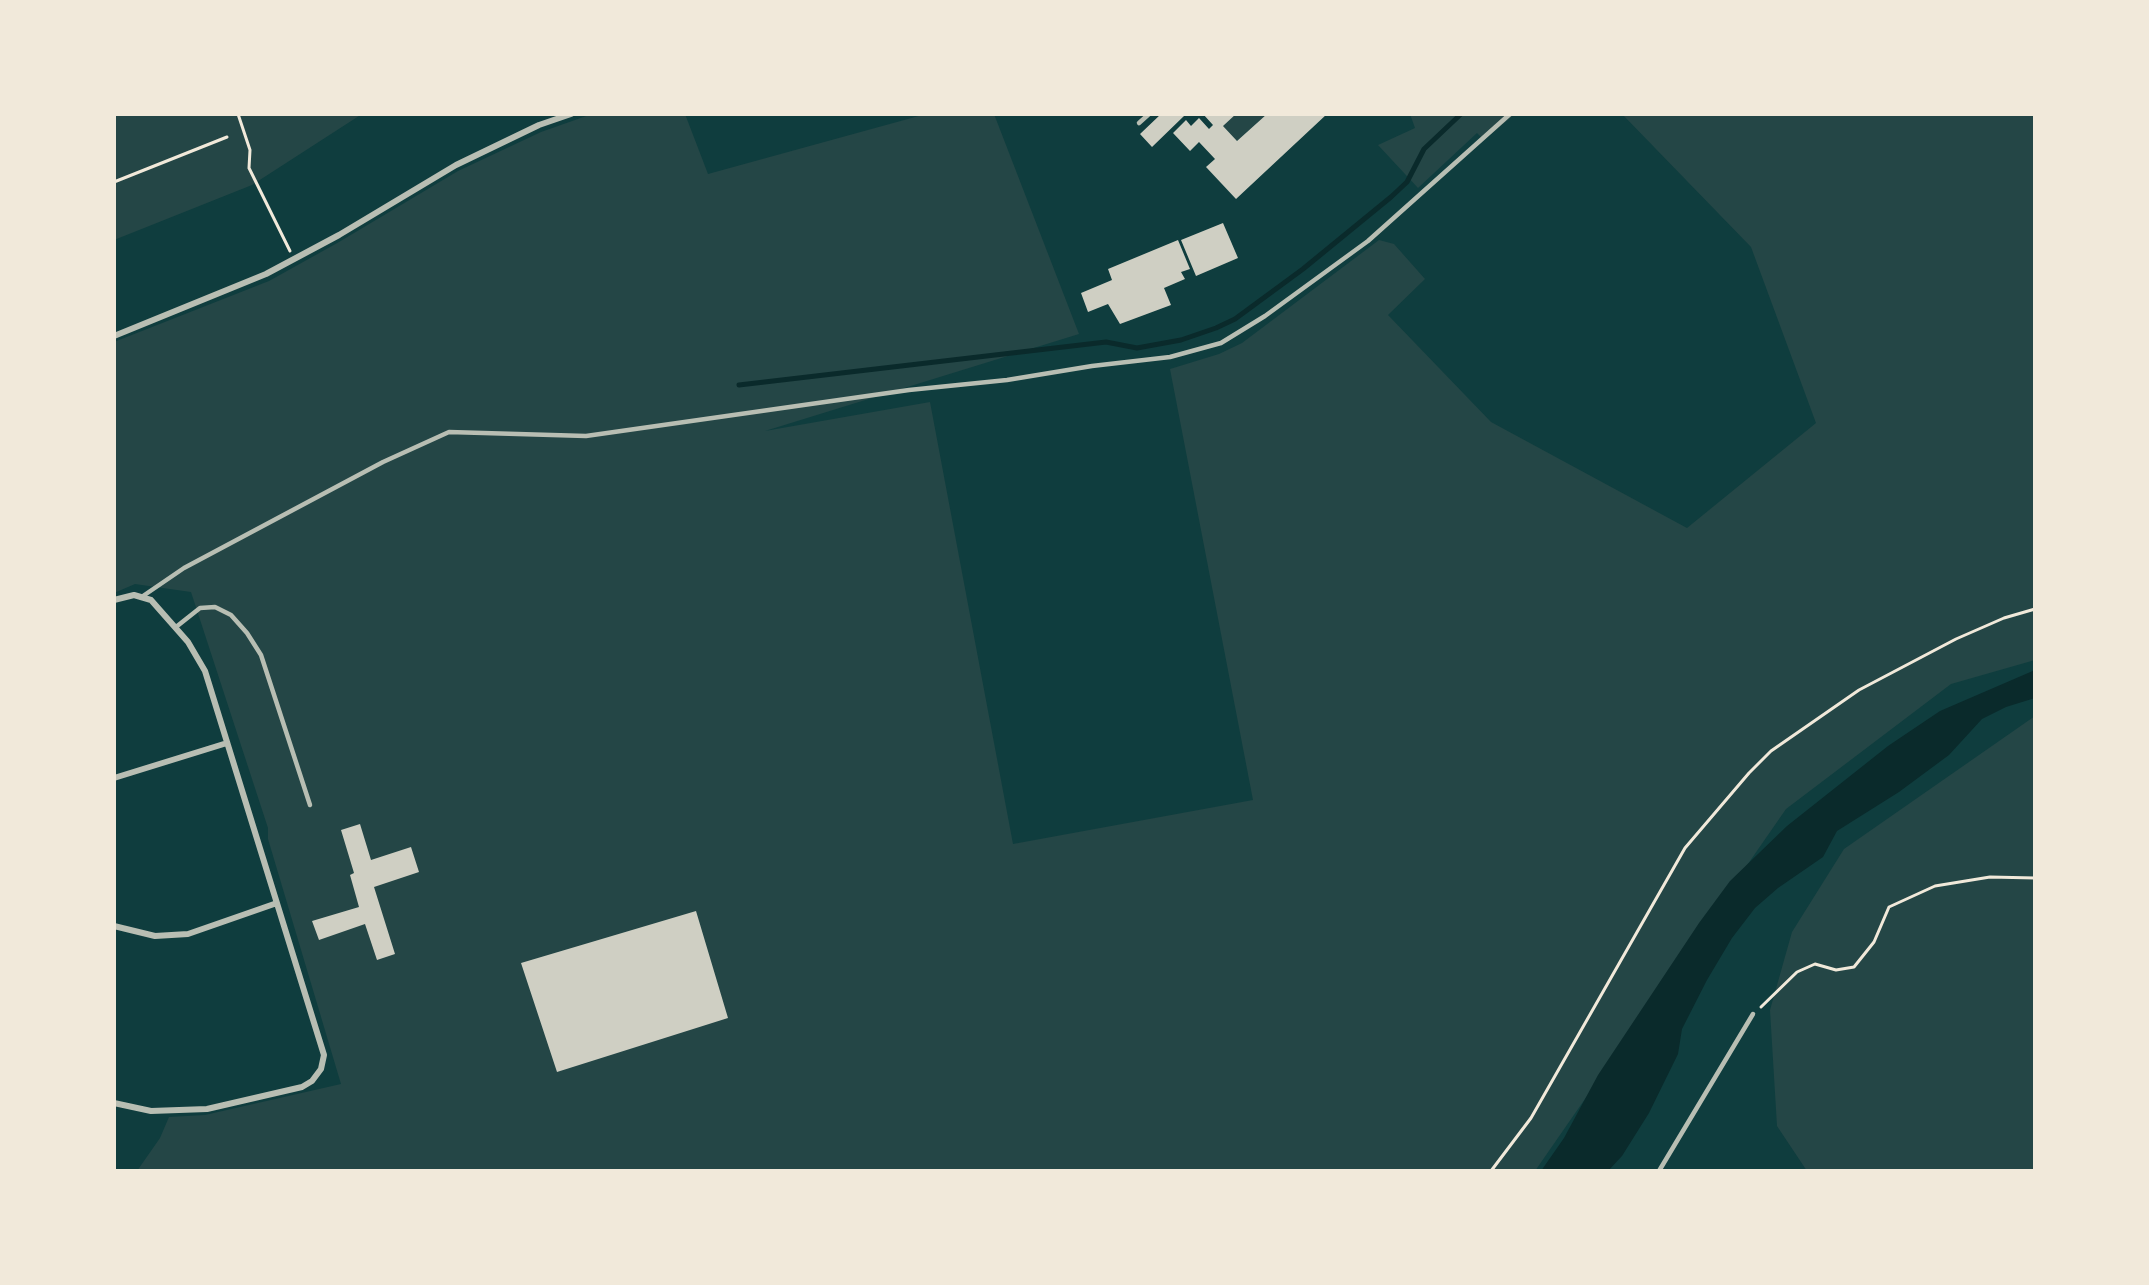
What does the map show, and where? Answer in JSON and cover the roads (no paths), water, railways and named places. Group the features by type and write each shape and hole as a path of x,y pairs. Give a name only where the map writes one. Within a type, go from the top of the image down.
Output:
{"street":[{"path":"114,336 239,286 294,259 456,165 539,125 571,114"},
{"path":"114,600 127,595 143,596 159,607 176,627 205,671 324,1055 321,1070 312,1081 302,1087 207,1109 151,1111 114,1103"},
{"path":"114,777 228,743"},
{"path":"114,926 155,936 188,934 278,903"}],"lane":[{"path":"1139,123 1149,114"},
{"path":"143,596 184,568 383,462 449,432 586,436 909,390 1007,380 1170,357 1221,343 1265,316 1368,241 1510,114"},
{"path":"176,627 200,608 215,607 231,615 247,633 261,655 310,806"},
{"path":"1659,1171 1752,1014"}],"waterway":[{"path":"739,385 1106,342 1137,348 1181,340 1216,328 1235,319 1303,269 1391,197 1407,182 1424,149 1461,114"}]}
